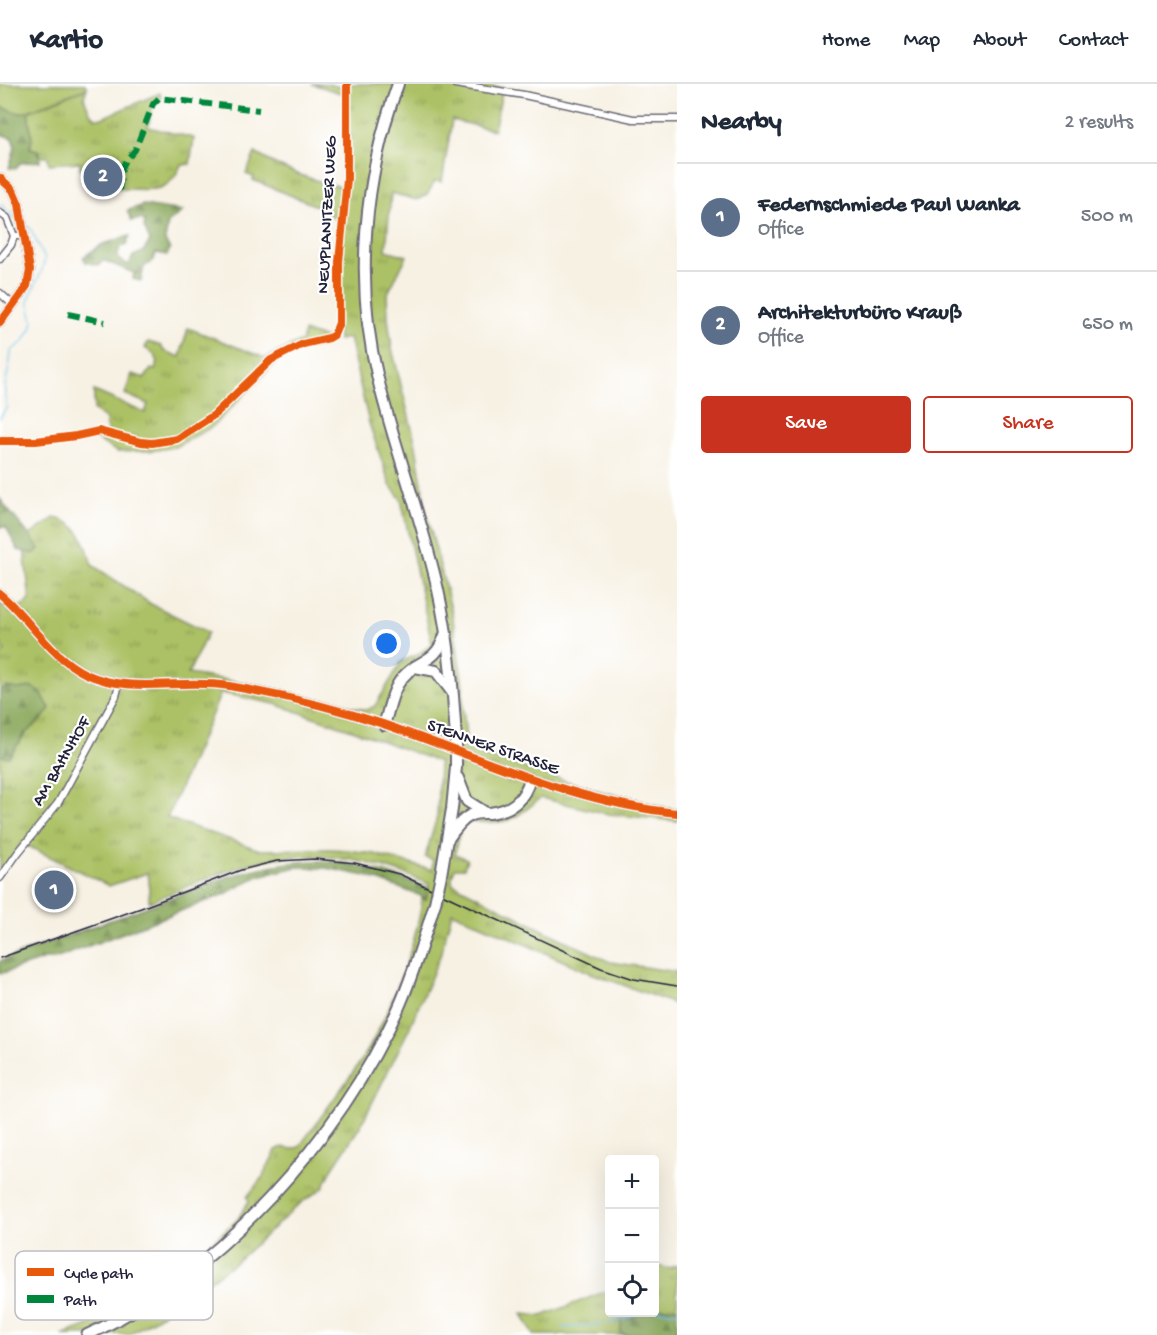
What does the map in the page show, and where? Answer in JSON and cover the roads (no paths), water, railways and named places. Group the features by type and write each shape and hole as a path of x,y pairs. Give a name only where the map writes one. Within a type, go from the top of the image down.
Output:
{"highway":[{"path":"212,1251 248,1220 299,1165 355,1087 398,1009 420,952 435,903 448,839 456,770 456,739 445,628 428,549 377,376 368,317 365,255 370,195 382,135 399,84"},
{"path":"384,725 399,682 415,667 433,657 440,648 445,628"},
{"path":"415,667 436,671 453,693"},
{"path":"456,770 463,796 486,813"},
{"path":"448,839 460,823 471,815 506,810 515,805 527,792 531,779"},
{"path":"87,1335 114,1320"}],"street":[{"name":"NEUPLANITZER WEG","path":"0,441 36,441 99,431 152,443 177,439 214,415 271,360 303,344 334,335 339,323 339,262 347,179 347,84"},
{"path":"456,84 524,95 633,119 677,119"},
{"path":"0,178 13,190 22,216 30,280 0,323"},
{"path":"0,213 7,218 14,236 11,245 0,259"},
{"path":"14,236 25,236"},
{"path":"0,293 14,305"},
{"name":"STENNER STRASSE","path":"0,594 18,610 55,653 85,674 119,684 144,686 201,682 227,685 301,700 384,725 531,779 641,809 677,813"},
{"name":"AM BAHNHOF","path":"0,878 58,803 116,696 119,684"}],"waterway":[{"path":"0,204 17,219"},
{"path":"0,418 7,407 5,385 11,351 23,342 31,329 33,321 28,301 45,259 30,228 25,225"},
{"path":"659,1310 677,1311"},
{"path":"562,1328 612,1322 631,1317"}],"railway":[{"path":"0,958 241,870 277,861 315,859 355,863 399,874 601,968 634,979 677,986"}],"place":[{"name":"Architekturbüro Krauß","path":"103,177"},
{"name":"Federnschmiede Paul Wanka","path":"54,890"}]}
